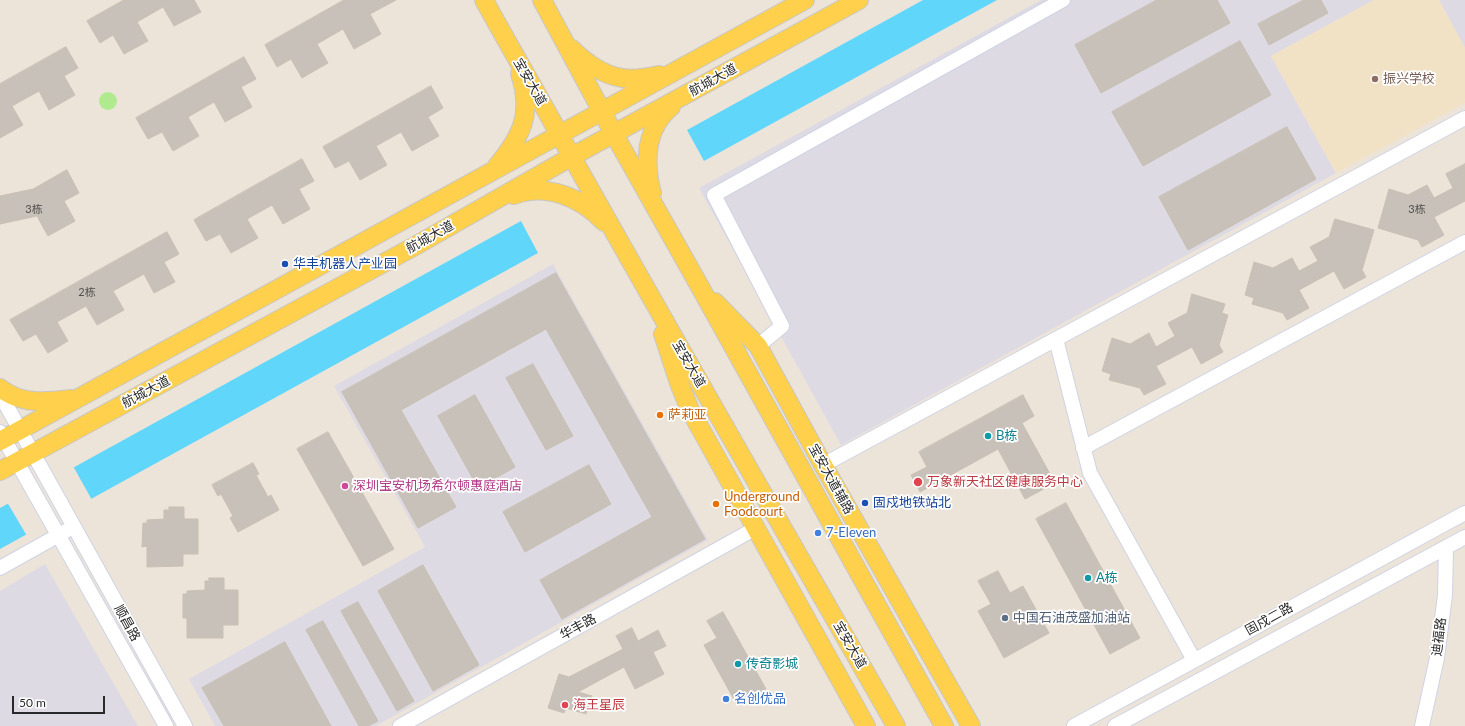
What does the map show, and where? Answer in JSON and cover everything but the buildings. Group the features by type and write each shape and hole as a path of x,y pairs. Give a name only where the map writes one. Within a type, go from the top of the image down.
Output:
{"main road":[{"name":"宝安大道","path":"484,0 511,51 896,726"},
{"path":"542,0 658,215 699,285 944,726"},
{"name":"航城大道","path":"1,437 20,430 80,398 805,0"},
{"name":"航城大道","path":"0,471 415,246 572,157 859,0"},
{"path":"560,33 575,52 599,70 612,76 634,79 675,72"},
{"path":"491,172 509,152 518,137 524,122 524,92 521,78 511,51"},
{"path":"658,215 648,169 647,156 650,141 660,119 669,109 688,93"},
{"path":"492,203 530,191 544,190 560,193 580,202 598,216 618,238"},
{"name":"宝安大道辅路","path":"699,285 758,346 823,465 971,726"},
{"path":"654,302 678,383 690,410 866,726"},
{"path":"0,388 12,396 37,402 80,398"}],"street":[{"path":"758,346 782,326 714,195 1063,0"},
{"path":"823,465 1465,118"},
{"path":"1083,448 1465,242"},
{"path":"1056,339 1090,473 1194,660"},
{"path":"0,394 33,453"},
{"path":"1,437 17,462"},
{"name":"顺昌路","path":"33,453 185,726"},
{"name":"顺昌路","path":"17,462 166,726"},
{"name":"固戍二路","path":"1074,726 1465,513"},
{"path":"0,568 72,523"},
{"name":"华丰路","path":"400,726 756,528"},
{"name":"固戍二路","path":"1115,726 1465,537"},
{"name":"迪福路","path":"1422,726 1437,658 1445,594 1446,547"}],"shaded area":[{"path":"1041,0 1374,0 1271,56 1336,173 841,445 699,188"},
{"name":"振兴学校","path":"1374,0 1439,0 1465,48 1465,103 1336,173 1271,56"},
{"path":"1439,0 1465,0 1465,48"},
{"path":"553,264 708,540 376,726 215,726 189,679 425,547 334,386"},
{"path":"45,564 138,726 0,726 0,591"}],"green space":[{"path":"108,92 114,95 117,101 114,107 108,110 102,107 99,101 102,95"}],"water":[{"path":"923,0 997,0 704,161 687,130"},
{"path":"521,221 538,253 0,549 0,508"}],"pier":[{"path":"73,466 92,500 27,536 7,502"}],"place":[{"name":"振兴学校","path":"1375,79"},
{"name":"华丰机器人产业园","path":"285,264"},
{"name":"萨莉亚","path":"660,415"},
{"name":"B栋","path":"988,436"},
{"name":"万象新天社区健康服务中心","path":"918,482"},
{"name":"深圳宝安机场希尔顿惠庭酒店","path":"345,486"},
{"name":"固戍地铁站北","path":"865,503"},
{"name":"Underground Foodcourt","path":"716,504"},
{"name":"7-Eleven","path":"818,533"},
{"name":"A栋","path":"1088,578"},
{"name":"中国石油茂盛加油站","path":"1005,618"},
{"name":"传奇影城","path":"738,664"},
{"name":"名创优品","path":"726,699"},
{"name":"海王星辰","path":"565,705"}]}
